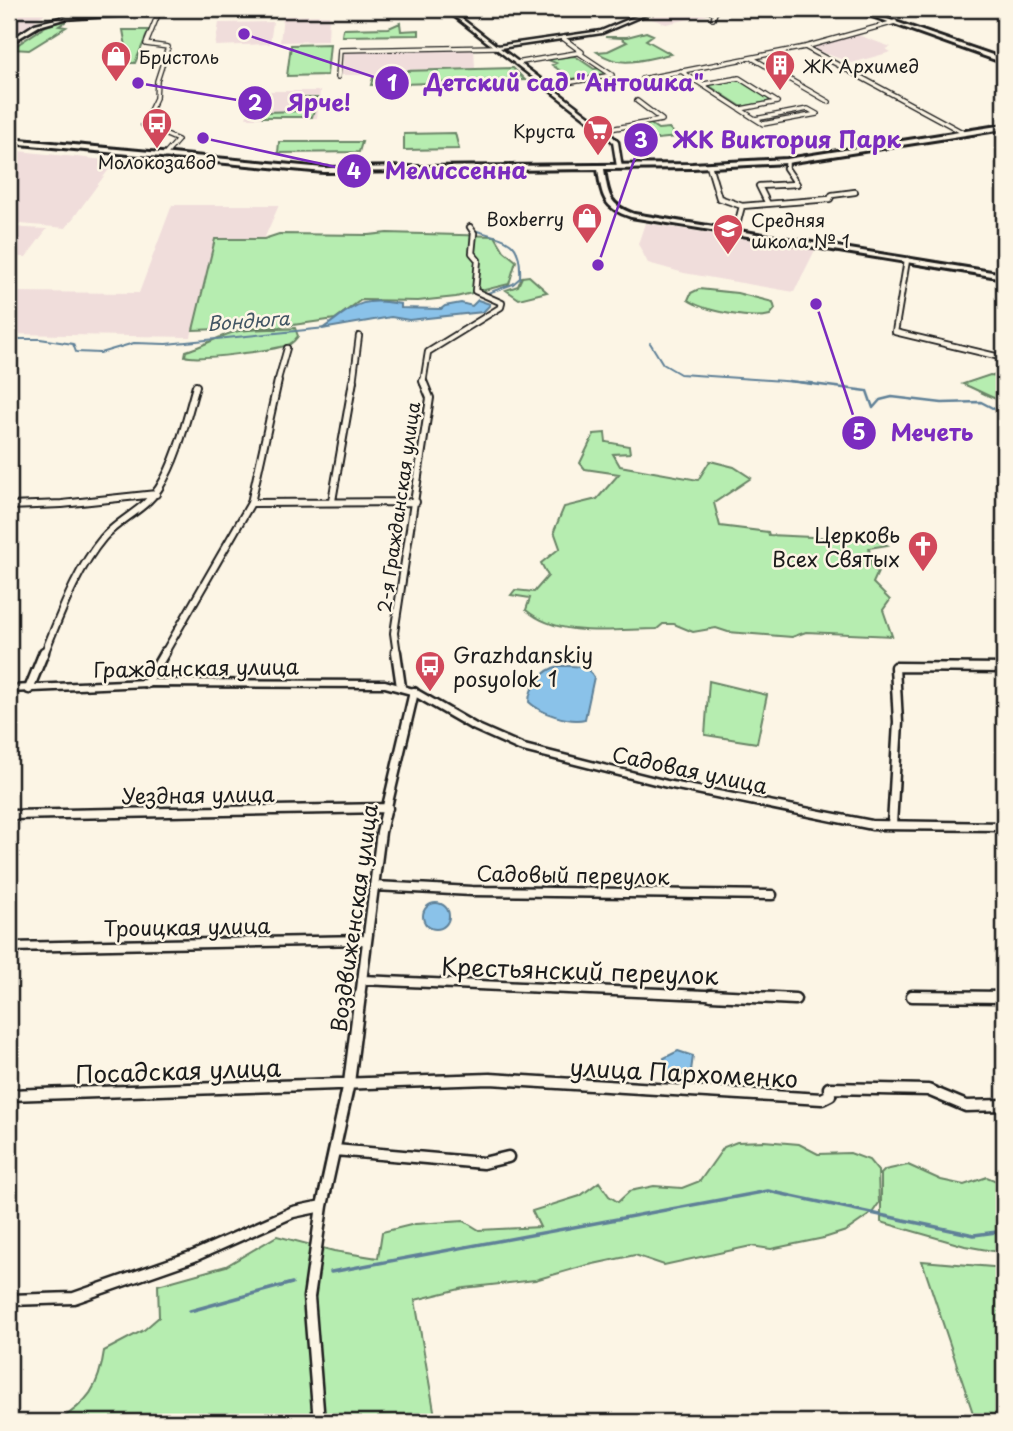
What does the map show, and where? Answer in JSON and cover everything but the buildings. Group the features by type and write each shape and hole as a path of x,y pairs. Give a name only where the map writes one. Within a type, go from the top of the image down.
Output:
{"main road":[{"path":"854,9 1004,61"},
{"path":"9,141 324,170 709,166 787,161 1004,127"},
{"path":"601,167 606,199 615,210 639,217 1004,276"}],"street":[{"path":"52,9 70,16"},
{"path":"9,43 42,23 70,16 204,9"},
{"path":"447,9 604,130 615,142 620,167"},
{"path":"458,17 477,9"},
{"path":"338,77 340,50 497,47 608,30 656,9"},
{"path":"703,9 715,13 713,19"},
{"path":"159,12 146,44 168,47 157,81 156,98 143,125 178,140 164,156"},
{"path":"642,79 804,47 895,22"},
{"path":"563,38 582,52 579,53"},
{"path":"804,47 962,132"},
{"path":"516,62 579,53 612,75 549,86"},
{"path":"751,57 829,102"},
{"path":"681,71 741,109 755,119 763,124 817,114 808,108 755,119"},
{"path":"703,85 739,78 778,102 741,109"},
{"path":"604,130 662,120 637,101"},
{"path":"787,161 785,167 807,200"},
{"path":"709,166 719,198 742,206 830,199 832,195 855,192"},
{"path":"767,202 759,186 797,184"},
{"path":"735,233 742,206"},
{"name":"2-я Гражданская улица","path":"401,687 394,632 430,398 422,380 428,352 475,325 501,307 502,303 475,291 478,260 472,253 474,233 470,227"},
{"path":"907,260 895,331 1004,358"},
{"path":"332,501 350,408 359,336"},
{"path":"147,683 251,503 271,407 287,348"},
{"path":"29,689 65,605 95,548 113,526 142,508 156,494 165,477 196,386"},
{"path":"9,506 62,504 156,494"},
{"path":"251,503 416,502"},
{"path":"892,825 898,722 895,667 1004,668"},
{"name":"Гражданская улица","path":"9,689 147,683 384,684"},
{"name":"Садовая улица","path":"384,684 414,692 473,726 522,748 667,783 844,821 892,825 1004,827"},
{"name":"Воздвиженская улица","path":"319,1422 309,1297 322,1206 349,1083 365,940 382,832 414,692"},
{"name":"Уездная улица","path":"9,815 388,808"},
{"name":"Садовый переулок","path":"375,886 472,891 772,895"},
{"name":"Троицкая улица","path":"9,947 365,940"},
{"name":"Крестьянский переулок","path":"362,980 795,999"},
{"path":"912,996 1004,997"},
{"name":"улица Пархоменко","path":"349,1083 490,1079 822,1099 830,1095 829,1088 928,1090 966,1106 1004,1105"},
{"name":"Посадская улица","path":"9,1095 349,1083"},
{"path":"335,1150 483,1163 508,1157"},
{"path":"9,1300 74,1298 194,1256 293,1212 322,1206"}],"shaded area":[{"path":"9,9 49,11 34,20 39,21 9,39"},
{"path":"666,9 690,9 708,15 666,24 649,18"},
{"path":"329,15 328,41 280,42 283,16"},
{"path":"273,22 270,44 215,46 219,23"},
{"path":"858,35 891,47 886,49 891,52 852,63 810,48"},
{"path":"474,48 475,68 400,70 398,75 341,75 344,51"},
{"path":"257,91 320,91 317,118 246,118"},
{"path":"9,150 115,161 66,228 9,223"},
{"path":"172,205 279,205 264,239 215,239 191,337 9,334 9,292 139,293"},
{"name":"Средняя школа № 1","path":"645,223 815,250 794,292 684,273 648,263 638,244"},
{"path":"9,226 47,229 26,257 9,257"}],"green space":[{"path":"71,18 59,26 66,27 29,50 11,49 46,26"},
{"path":"400,23 401,31 419,30 419,35 342,36 343,29 389,28"},
{"path":"123,30 149,30 135,63 129,63"},
{"path":"646,32 653,35 646,40 671,54 623,62 597,52 608,51 627,42 621,38 605,37 627,37"},
{"path":"330,44 327,75 287,76 291,45"},
{"path":"575,56 607,74 572,79 552,65 556,63 546,59"},
{"path":"513,68 525,80 371,85 373,78 400,77 402,71"},
{"path":"737,79 773,101 742,107 708,85"},
{"path":"303,98 317,98 312,117 263,117 265,112 299,111"},
{"path":"649,123 658,129 669,128 678,137 637,141 626,128"},
{"path":"455,133 459,149 404,150 404,134"},
{"path":"279,142 362,142 359,152 278,153"},
{"path":"279,234 495,236 504,251 516,261 509,284 456,297 418,301 361,300 335,319 279,327 193,330 215,239 264,239"},
{"path":"529,276 547,292 519,299 506,290 518,286 522,277"},
{"path":"699,289 737,293 773,302 775,309 770,315 762,316 716,311 688,300 691,293"},
{"path":"295,328 298,336 291,343 282,346 220,356 185,356 186,351 239,331"},
{"path":"990,375 1004,377 1004,402 963,384"},
{"path":"605,433 606,442 629,446 630,453 613,454 620,466 698,480 710,461 734,467 751,478 714,503 720,526 768,532 769,535 876,540 887,545 869,548 872,568 878,572 873,583 890,600 883,610 892,636 806,632 792,637 728,632 716,628 693,632 674,624 663,624 657,629 571,629 540,619 526,610 530,598 511,595 515,590 534,592 548,576 541,563 560,548 554,531 564,507 597,499 619,474 585,469 580,463 594,434"},
{"path":"709,681 767,695 757,743 705,735"},
{"path":"737,1142 799,1144 818,1154 850,1153 869,1160 878,1171 879,1203 872,1213 846,1231 824,1238 771,1249 751,1246 664,1265 635,1255 535,1280 464,1288 415,1300 436,1422 57,1422 77,1408 90,1393 99,1375 104,1351 144,1330 159,1317 158,1285 226,1266 277,1236 334,1251 378,1258 382,1232 415,1224 464,1221 479,1230 540,1227 532,1211 580,1196 599,1182 609,1196 618,1202 630,1191 654,1186 682,1188 700,1181 724,1147"},
{"path":"908,1165 941,1180 964,1185 987,1177 1004,1184 1004,1253 965,1246 881,1222 881,1174 885,1170"},
{"path":"922,1261 1004,1268 1004,1422 976,1422"}],"water":[{"path":"478,300 490,304 483,312 409,320 391,317 322,329 350,309 366,302 401,304 401,308 441,309 461,303 472,306"},
{"path":"559,666 584,668 594,677 585,719 571,720 555,716 529,702 538,679"},
{"path":"436,903 445,907 449,916 445,925 436,929 427,925 423,916 427,907"},
{"path":"678,1051 693,1056 691,1071 685,1075 669,1073 664,1058"}],"waterway":[{"path":"477,231 505,240 516,249 519,256 520,278 513,284 488,293"},
{"name":"Вондюга","path":"9,339 40,339 73,344 76,352 100,353 134,343 166,344 326,328"},
{"name":"Вондюга","path":"650,343 663,364 680,374 795,382"},
{"name":"Вондюга","path":"789,381 795,382"},
{"name":"Вондюга","path":"795,382 813,383"},
{"name":"Вондюга","path":"795,382 867,391 873,408 880,400 892,397 942,403 981,402 1004,414"},
{"path":"331,1272 768,1191 974,1235 1004,1231"},
{"path":"190,1311 292,1283"}],"place":[{"name":"Детский сад \"Антошка\"","path":"244,34"},
{"name":"Бристоль","path":"116,83"},
{"name":"Ярче!","path":"138,83"},
{"name":"ЖК Архимед","path":"780,92"},
{"name":"Мелиссенна","path":"203,138"},
{"name":"Молокозавод","path":"157,150"},
{"name":"Круста","path":"598,157"},
{"name":"Boxberry","path":"587,245"},
{"name":"Средняя школа № 1","path":"728,256"},
{"name":"ЖК Виктория Парк","path":"598,265"},
{"name":"Мечеть","path":"816,304"},
{"name":"Церковь Всех Святых","path":"923,573"},
{"name":"Grazhdanskiy posyolok 1","path":"430,693"}]}
